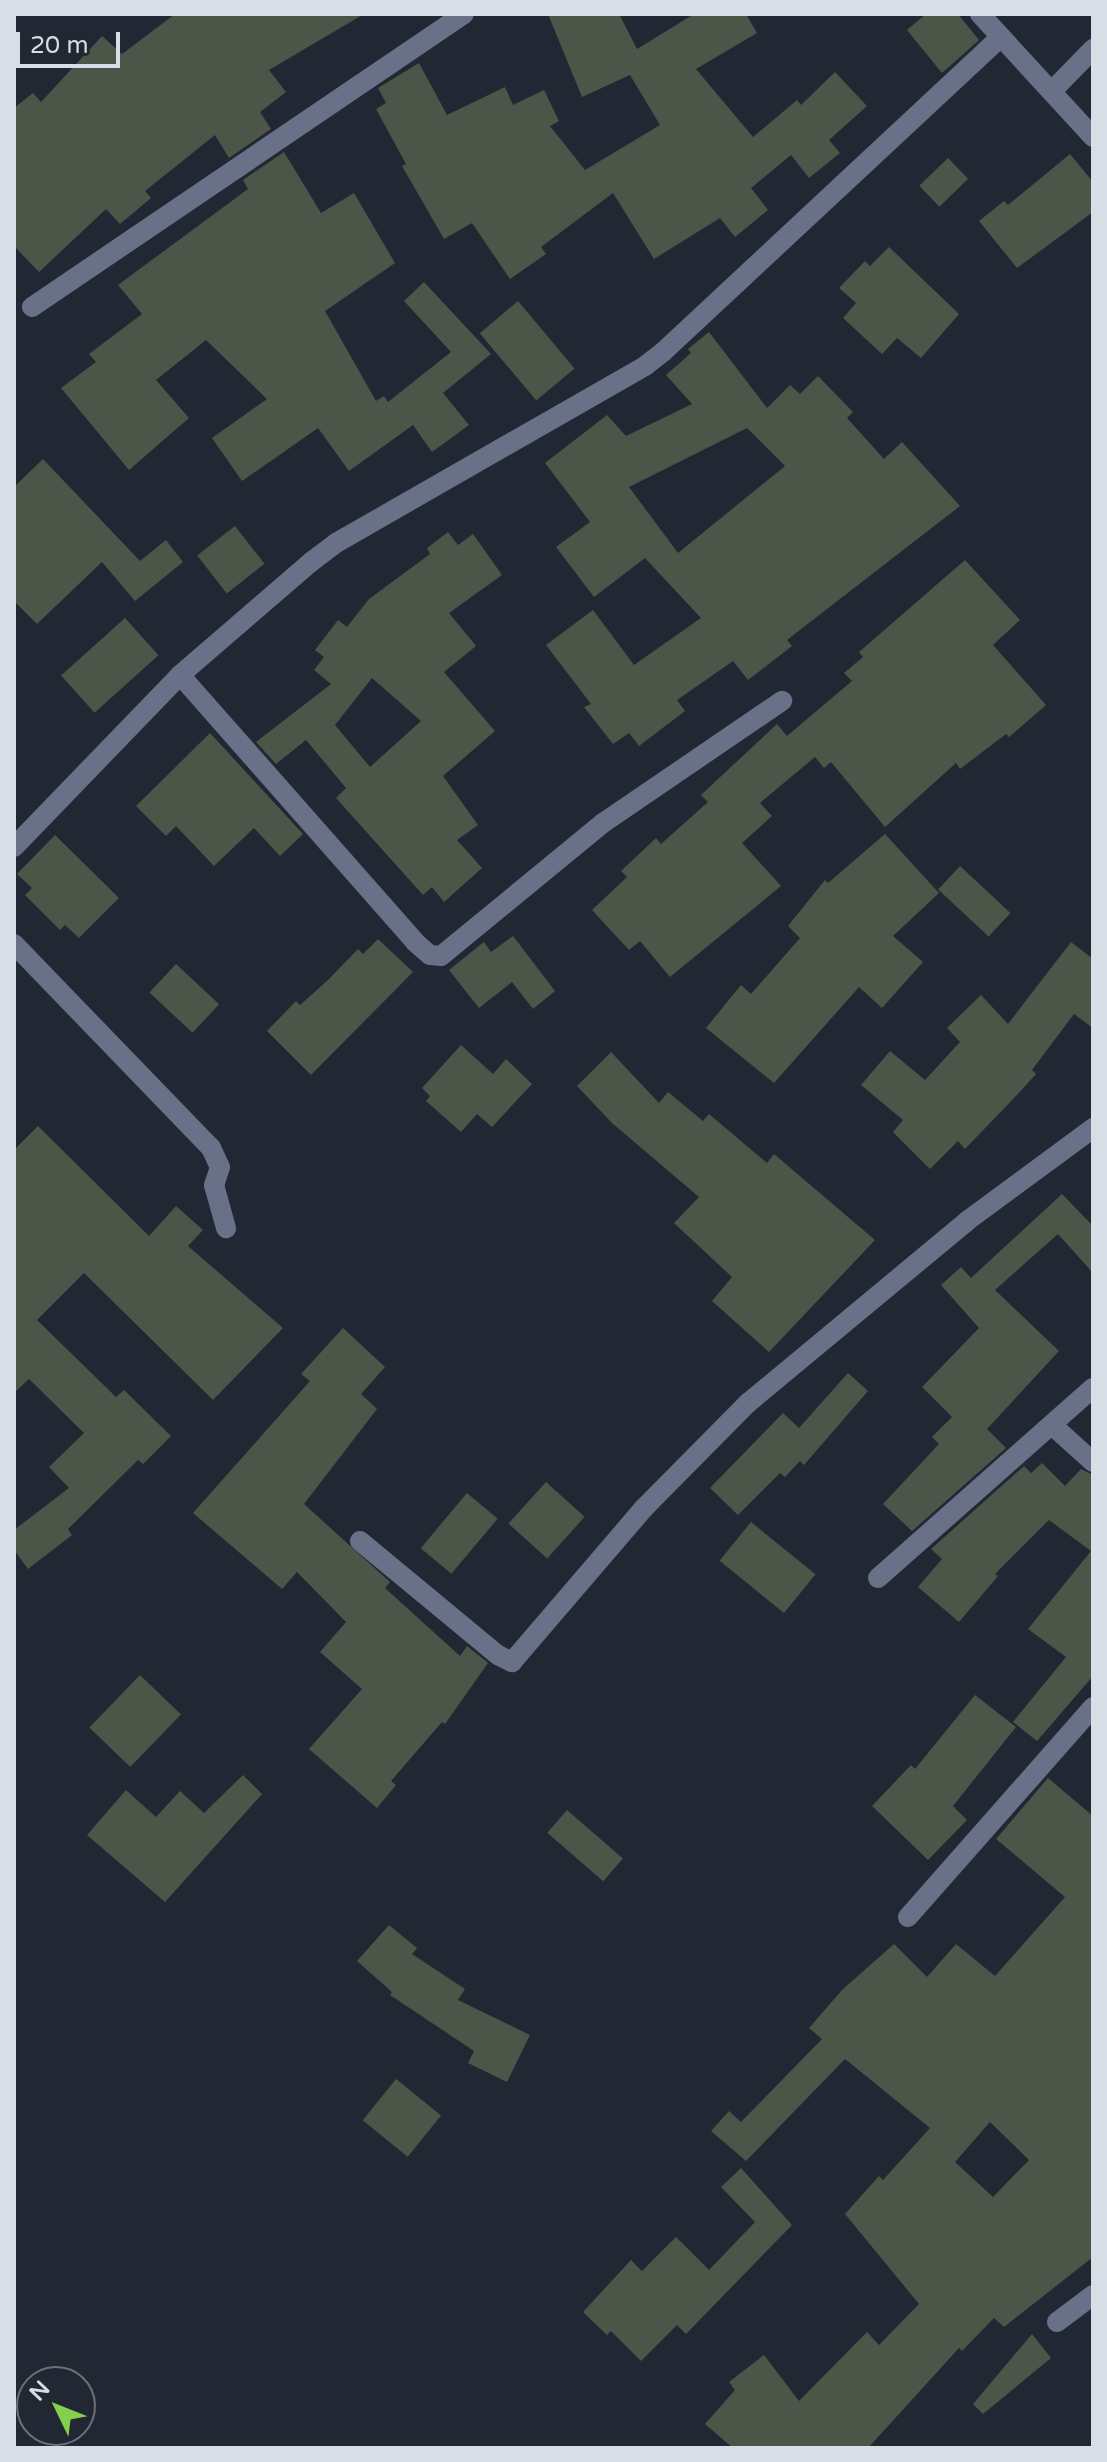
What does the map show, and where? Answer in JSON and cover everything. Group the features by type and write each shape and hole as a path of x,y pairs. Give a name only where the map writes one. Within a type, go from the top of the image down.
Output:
{"street":[{"path":"32,307 464,14"},
{"path":"980,14 1093,137"},
{"path":"14,847 180,675 336,543 663,352 1000,38"},
{"path":"1052,91 1093,49"},
{"path":"180,675 416,943 430,955 441,956 603,823 782,701"},
{"path":"14,944 211,1148 220,1167 214,1185 226,1228"},
{"path":"360,1541 498,1655 512,1662 644,1508 748,1403 967,1221 1093,1128"},
{"path":"878,1578 1093,1388"},
{"path":"1052,1425 1093,1462"},
{"path":"908,1917 1093,1707"},
{"path":"1057,2322 1093,2295"}],"building":[{"path":"175,14 364,14 269,70 286,92 260,112 271,129 229,158 215,135 145,191 151,198 120,224 106,209 39,272 14,246 14,108 33,93 41,102 102,36 122,54"},
{"path":"548,14 619,14 637,49 694,14 746,14 757,33 696,69 753,137 797,100 801,105 835,72 867,106 829,140 840,153 809,178 791,155 751,188 768,210 735,237 720,218 654,259 613,193 541,247 546,254 510,279 472,223 444,239 402,166 406,164 376,109 386,103 378,88 419,63 447,115 505,87 513,105 544,90 559,121 550,126 585,170 660,125 630,75 582,97"},
{"path":"926,14 958,14 979,40 942,73 907,30"},
{"path":"284,152 321,213 354,193 395,263 325,311 376,401 384,396 388,402 451,352 404,301 424,282 491,354 443,393 469,425 432,452 413,425 349,471 318,428 242,481 212,438 267,399 206,340 156,380 189,418 129,470 61,388 96,362 89,354 142,314 118,285 248,189 243,180"},
{"path":"1070,154 1093,182 1093,212 1017,268 979,221 1004,201 1008,205"},
{"path":"948,158 968,179 939,207 919,186"},
{"path":"889,247 959,314 921,358 897,338 882,354 843,318 856,303 839,288 865,261 870,266"},
{"path":"518,301 575,368 536,401 480,333"},
{"path":"709,332 767,408 790,385 800,394 818,376 853,412 847,418 884,459 902,442 960,506 787,640 792,646 748,680 733,661 677,700 685,711 639,746 629,733 613,744 584,707 591,704 546,645 593,610 634,665 701,618 645,558 594,597 556,547 590,522 545,463 607,415 626,436 692,404 666,375 691,353 688,349","holes":["747,428 785,466 678,553 629,487"]},
{"path":"43,459 140,561 166,540 183,562 135,601 102,562 37,624 14,601 14,487"},
{"path":"235,526 265,564 227,593 197,556"},
{"path":"448,532 458,545 473,534 502,575 449,613 476,646 444,672 495,731 443,776 478,825 457,840 482,868 444,902 432,887 423,895 336,798 346,788 306,740 276,764 256,742 331,684 314,670 324,657 315,650 338,620 347,627 369,599 430,554 427,548","holes":["372,678 421,721 370,767 335,725"]},
{"path":"965,560 1020,620 993,645 1046,705 1009,737 1006,734 960,769 956,763 885,827 831,762 824,768 815,757 760,803 772,816 742,843 781,886 670,977 640,941 629,950 592,910 627,877 621,871 656,838 661,844 708,802 701,795 777,724 787,736 852,681 844,673 863,657 859,652"},
{"path":"125,618 158,655 95,713 61,676"},
{"path":"210,733 303,834 280,856 254,828 214,866 176,826 166,836 136,806"},
{"path":"885,834 939,893 893,936 923,962 882,1008 859,987 774,1083 706,1028 741,985 751,994 800,938 788,926 825,880 828,883"},
{"path":"55,835 119,898 79,938 65,925 60,930 25,895 32,888 17,874"},
{"path":"960,866 1010,913 989,936 938,889"},
{"path":"513,936 555,991 533,1009 512,982 479,1008 449,970 484,942 491,952"},
{"path":"378,939 413,972 311,1075 267,1031 296,1001 300,1005 327,981 358,949 363,954"},
{"path":"1071,942 1093,959 1093,1028 1074,1014 1032,1070 1036,1074 1016,1096 965,1149 958,1141 930,1169 893,1132 903,1120 861,1085 890,1051 925,1080 960,1042 947,1028 981,995 1008,1024"},
{"path":"176,964 219,1004 193,1033 149,993"},
{"path":"461,1045 493,1074 506,1059 532,1084 492,1127 477,1114 461,1132 426,1101 430,1096 422,1088"},
{"path":"611,1052 659,1103 668,1092 703,1121 709,1114 767,1163 774,1154 875,1240 769,1352 712,1301 732,1277 674,1223 699,1197 612,1123 577,1086"},
{"path":"38,1126 149,1236 176,1206 203,1230 188,1246 283,1328 213,1400 84,1273 37,1320 116,1397 124,1390 171,1436 143,1464 138,1460 68,1529 72,1535 28,1569 14,1550 14,1530 69,1488 49,1467 84,1433 29,1379 14,1393 14,1150"},
{"path":"1062,1194 1093,1226 1093,1273 1058,1234 995,1290 1059,1351 987,1429 1006,1448 912,1531 883,1504 939,1444 932,1437 952,1417 922,1387 979,1328 941,1285 961,1267 971,1278"},
{"path":"343,1328 385,1367 361,1394 377,1409 304,1504 390,1582 385,1588 460,1656 467,1646 488,1663 445,1724 442,1722 391,1781 396,1785 377,1808 309,1749 362,1689 320,1652 346,1622 297,1572 282,1589 193,1513 310,1381 301,1374"},
{"path":"848,1373 868,1391 804,1465 800,1461 785,1477 780,1473 738,1515 710,1488 783,1413 799,1428"},
{"path":"1042,1463 1065,1486 1081,1469 1093,1475 1093,1676 1037,1741 1013,1722 1066,1657 1028,1629 1091,1551 1049,1520 995,1574 998,1576 959,1622 918,1587 942,1559 931,1549 1024,1466 1031,1473"},
{"path":"546,1482 585,1517 547,1558 509,1524"},
{"path":"467,1493 498,1519 451,1574 421,1548"},
{"path":"751,1522 816,1574 784,1613 720,1561"},
{"path":"140,1675 181,1715 130,1767 89,1728"},
{"path":"975,1695 1016,1727 953,1806 967,1820 928,1860 872,1806 911,1765 915,1769"},
{"path":"243,1775 262,1794 165,1902 87,1835 126,1790 156,1817 180,1791 204,1813"},
{"path":"1048,1778 1093,1816 1093,2257 1004,2327 994,2318 962,2351 959,2348 868,2448 733,2448 705,2424 735,2390 729,2382 764,2355 799,2401 867,2332 879,2345 919,2304 845,2214 879,2176 883,2180 930,2128 845,2059 746,2161 711,2131 729,2111 741,2122 822,2039 809,2028 842,1990 894,1944 927,1977 956,1944 995,1976 1065,1897 996,1839","holes":["990,2122 1029,2160 993,2197 955,2162"]},
{"path":"567,1810 623,1859 603,1881 547,1833"},
{"path":"389,1925 417,1948 412,1954 465,1989 458,2000 530,2035 507,2082 468,2063 474,2051 390,1995 392,1992 357,1961"},
{"path":"396,2079 441,2116 408,2157 363,2120"},
{"path":"741,2168 792,2225 686,2334 677,2325 641,2361 611,2331 607,2335 583,2312 631,2260 642,2271 676,2237 709,2270 755,2222 721,2187"},
{"path":"1032,2334 1051,2358 983,2414 973,2404"}]}
